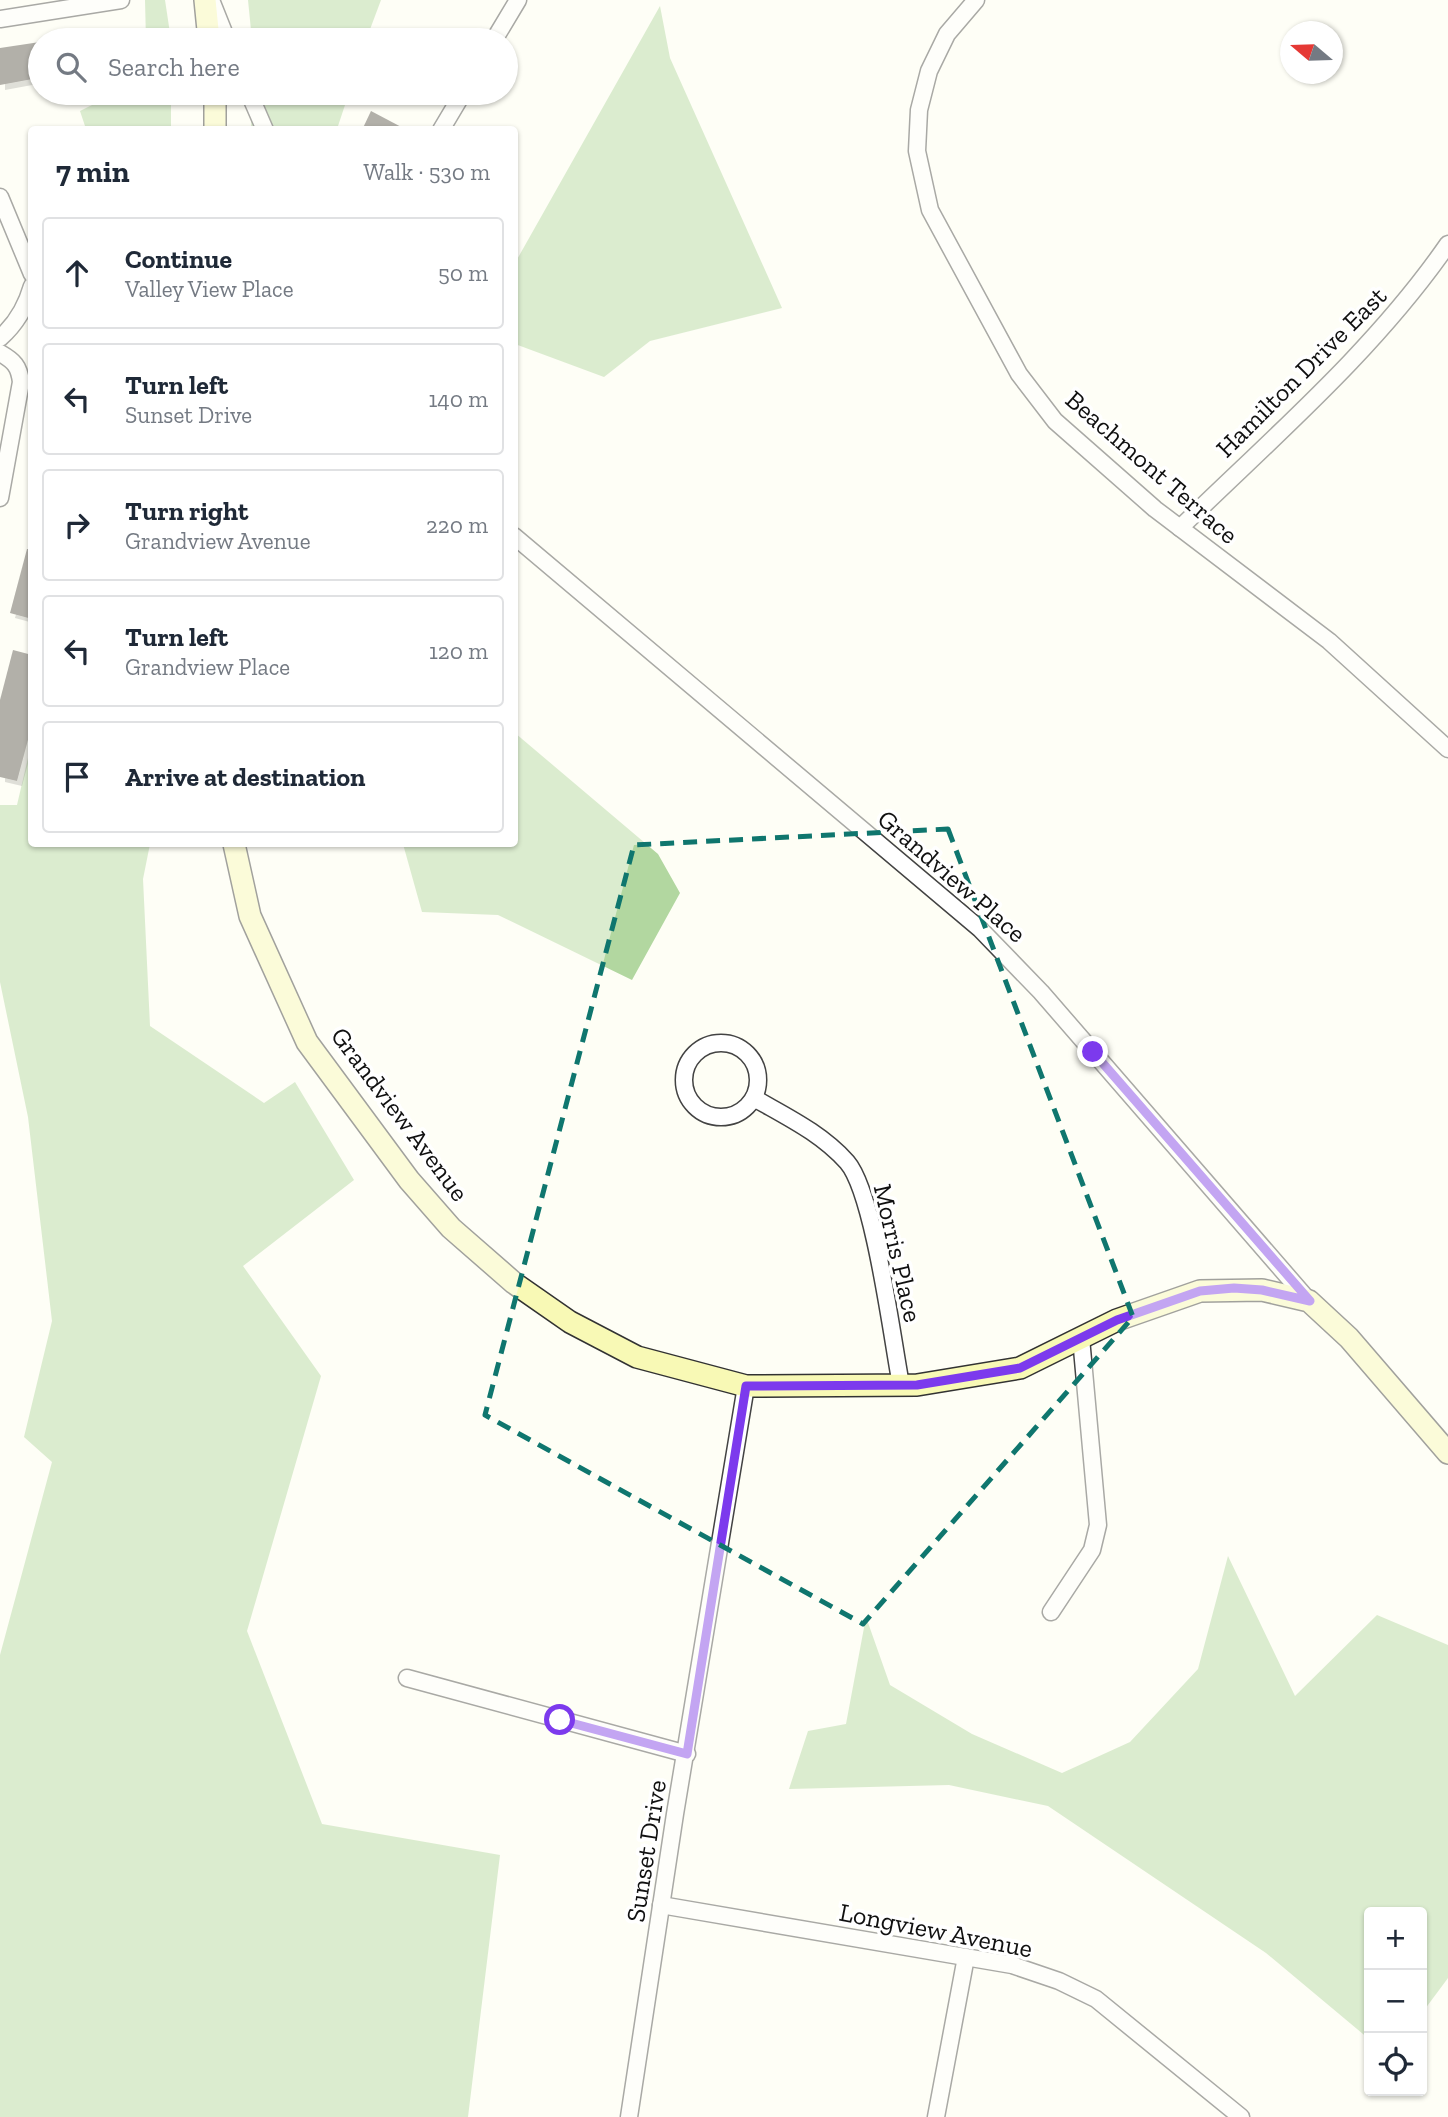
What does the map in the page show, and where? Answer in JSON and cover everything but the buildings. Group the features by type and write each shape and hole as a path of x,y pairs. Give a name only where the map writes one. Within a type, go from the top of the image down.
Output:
{"main road":[{"path":"205,0 208,28"},
{"path":"215,105 215,126"},
{"name":"Grandview Avenue","path":"235,847 250,915 307,1042 409,1180 452,1228 514,1283 570,1322 637,1357 746,1386 901,1385 1020,1368 1117,1320 1200,1291 1234,1288 1262,1290 1310,1301"},
{"path":"1310,1301 1349,1338 1448,1453"}],"street":[{"path":"0,19 121,0"},
{"path":"211,0 222,28"},
{"path":"501,28 518,0"},
{"name":"Beachmont Terrace","path":"976,0 947,34 923,90 917,150 930,210 1019,374 1055,421 1180,528 1329,641 1448,749"},
{"path":"255,105 263,126"},
{"path":"443,126 456,105"},
{"path":"0,197 28,264"},
{"name":"Hamilton Drive East","path":"1180,528 1375,337 1421,284 1448,244"},
{"path":"0,338 11,328 28,297"},
{"path":"0,353 14,362 19,370 20,382 0,498"},
{"name":"Grandview Place","path":"518,539 980,929 1041,992 1310,1301"},
{"path":"722,1042 747,1053 758,1073 754,1098 736,1115 725,1117 702,1112 687,1095 684,1083 685,1071 692,1057 710,1044 722,1042"},
{"name":"Morris Place","path":"754,1098 826,1140 850,1165 867,1205 901,1385"},
{"path":"1051,1612 1092,1550 1098,1525 1081,1338"},
{"name":"Sunset Drive","path":"629,2117 746,1386"},
{"path":"407,1678 687,1754"},
{"name":"Longview Avenue","path":"661,1905 1012,1965 1059,1981 1096,1999 1241,2117"},
{"path":"936,2117 966,1957"}],"highlighted area":[{"path":"948,829 1133,1317 863,1624 485,1415 634,845"}],"green space":[{"path":"145,0 165,0 169,28 146,28"},
{"path":"248,0 381,0 370,28 251,28"},
{"path":"660,6 670,58 782,308 650,341 604,377 518,345 518,258"},
{"path":"92,105 171,105 171,126 85,126 80,111"},
{"path":"252,105 345,105 338,126 251,126"},
{"path":"518,736 658,854 680,893 632,980 498,915 422,912 404,847 518,847"},
{"path":"28,758 28,847 149,847 143,879 150,1026 264,1103 295,1082 354,1180 243,1266 321,1376 247,1631 322,1824 500,1855 468,2117 0,2117 0,1655 52,1462 24,1437 52,1321 28,1117 0,982 0,805 17,805"},
{"path":"1228,1556 1295,1696 1377,1615 1448,1645 1448,1978 1427,2006 1427,1907 1364,1907 1364,2035 1266,1953 1048,1806 949,1785 789,1789 808,1731 846,1724 866,1617 890,1685 972,1734 1062,1773 1130,1742 1198,1669"}],"route":[{"path":"560,1720 687,1754 746,1386 917,1385 1020,1368 1117,1320 1200,1291 1234,1288 1262,1290 1296,1300 1310,1301 1093,1052"}]}
